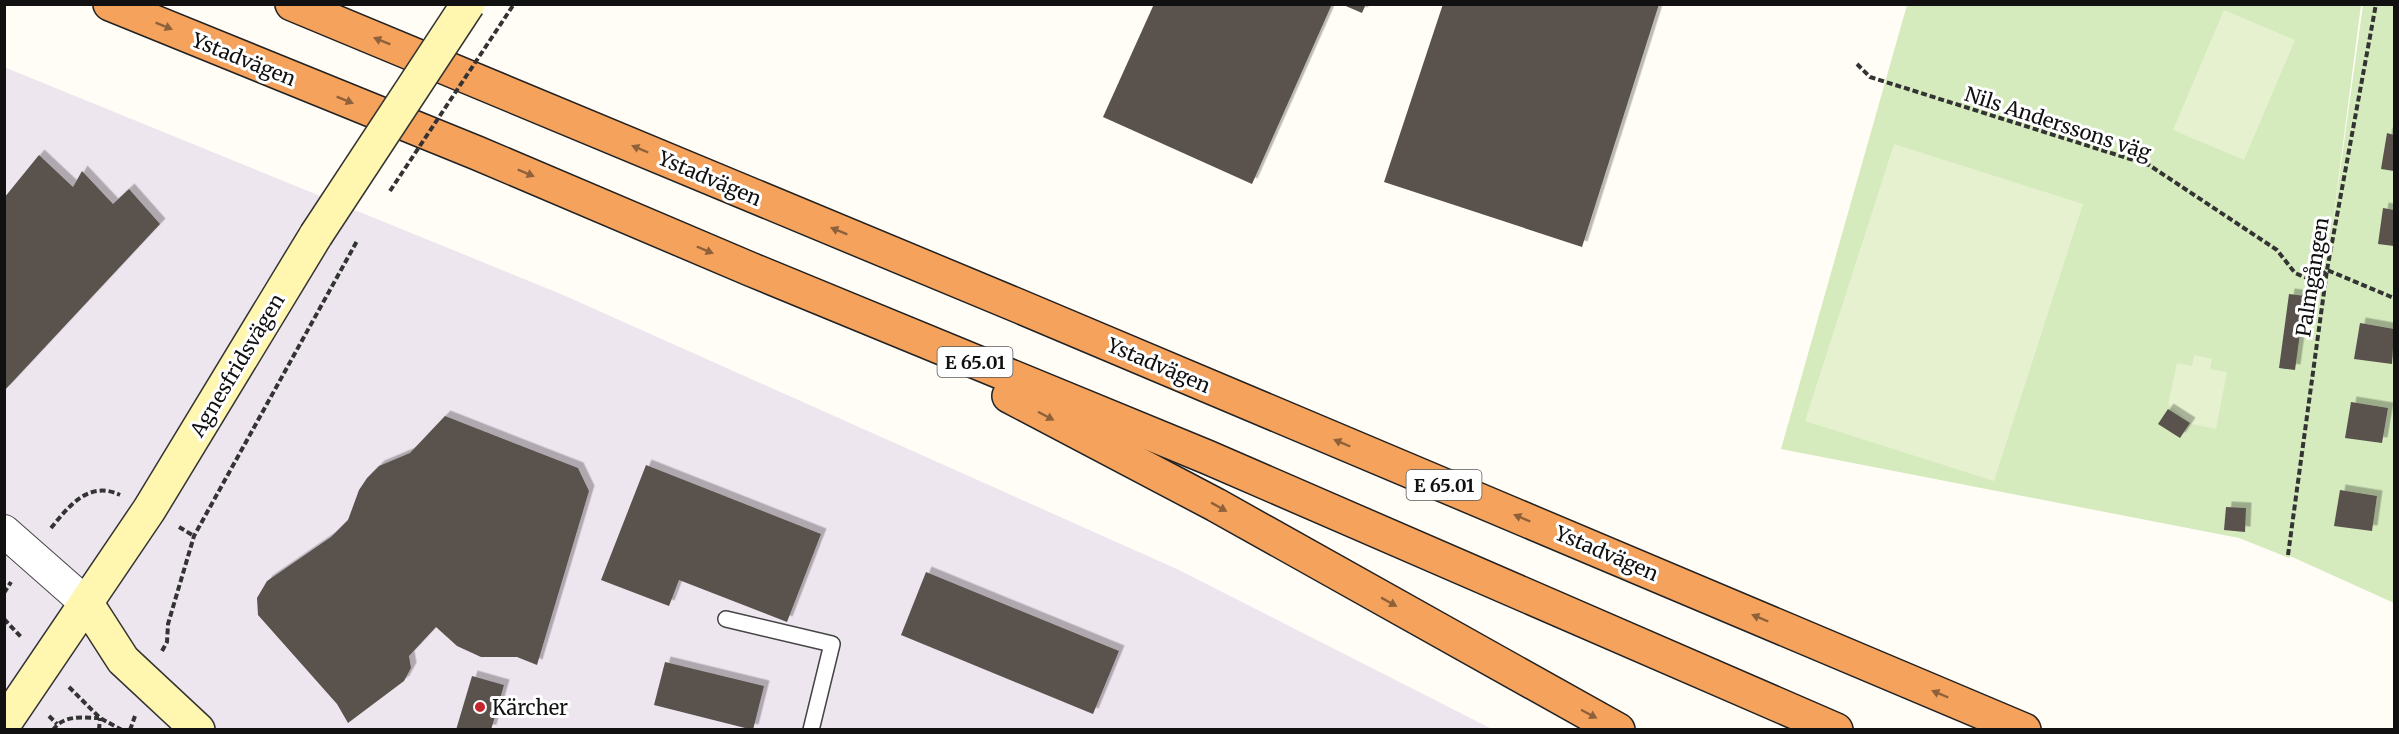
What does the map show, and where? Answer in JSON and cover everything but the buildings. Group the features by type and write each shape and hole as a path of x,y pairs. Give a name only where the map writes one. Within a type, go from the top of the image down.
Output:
{"highway":[{"name":"Ystadvägen","path":"110,4 477,153 1208,457 1836,729"},
{"name":"Ystadvägen","path":"292,4 1011,302 2024,729"},
{"path":"827,300 1216,505 1618,729"}],"main road":[{"name":"Agnesfridsvägen","path":"4,724 149,510 316,235 468,4"},
{"path":"87,604 123,660 198,729"}],"street":[{"path":"4,531 31,552 87,604"}],"lane":[{"path":"726,619 832,644 811,729"}],"path":[{"path":"383,200 514,4"},
{"name":"Palmgången","path":"2288,555 2327,270 2376,4"},
{"name":"Nils Anderssons väg","path":"1857,64 1870,77 2149,165 2277,250 2295,273 2309,279 2321,276 2327,270"},
{"path":"168,624 194,536 359,237"},
{"path":"2327,270 2394,298"},
{"path":"4,593 31,552 70,505 89,491 108,490 194,536"},
{"path":"53,729 57,724 72,717 100,718 122,729"},
{"path":"99,729 100,718"}],"shaded area":[{"path":"4,67 561,294 1179,570 1492,729 5,729"}],"green space":[{"path":"1907,5 2361,5 2329,252 2363,5 2394,5 2394,603 2290,556 2289,558 2239,538 1781,449"},
{"path":"2224,10 2295,40 2244,160 2173,130"},
{"path":"1894,144 2083,204 1994,481 1805,421"},
{"path":"2194,355 2212,359 2210,369 2227,372 2216,429 2192,424 2168,404 2177,363 2192,366"}],"place":[{"name":"Kärcher","path":"480,707"}]}
